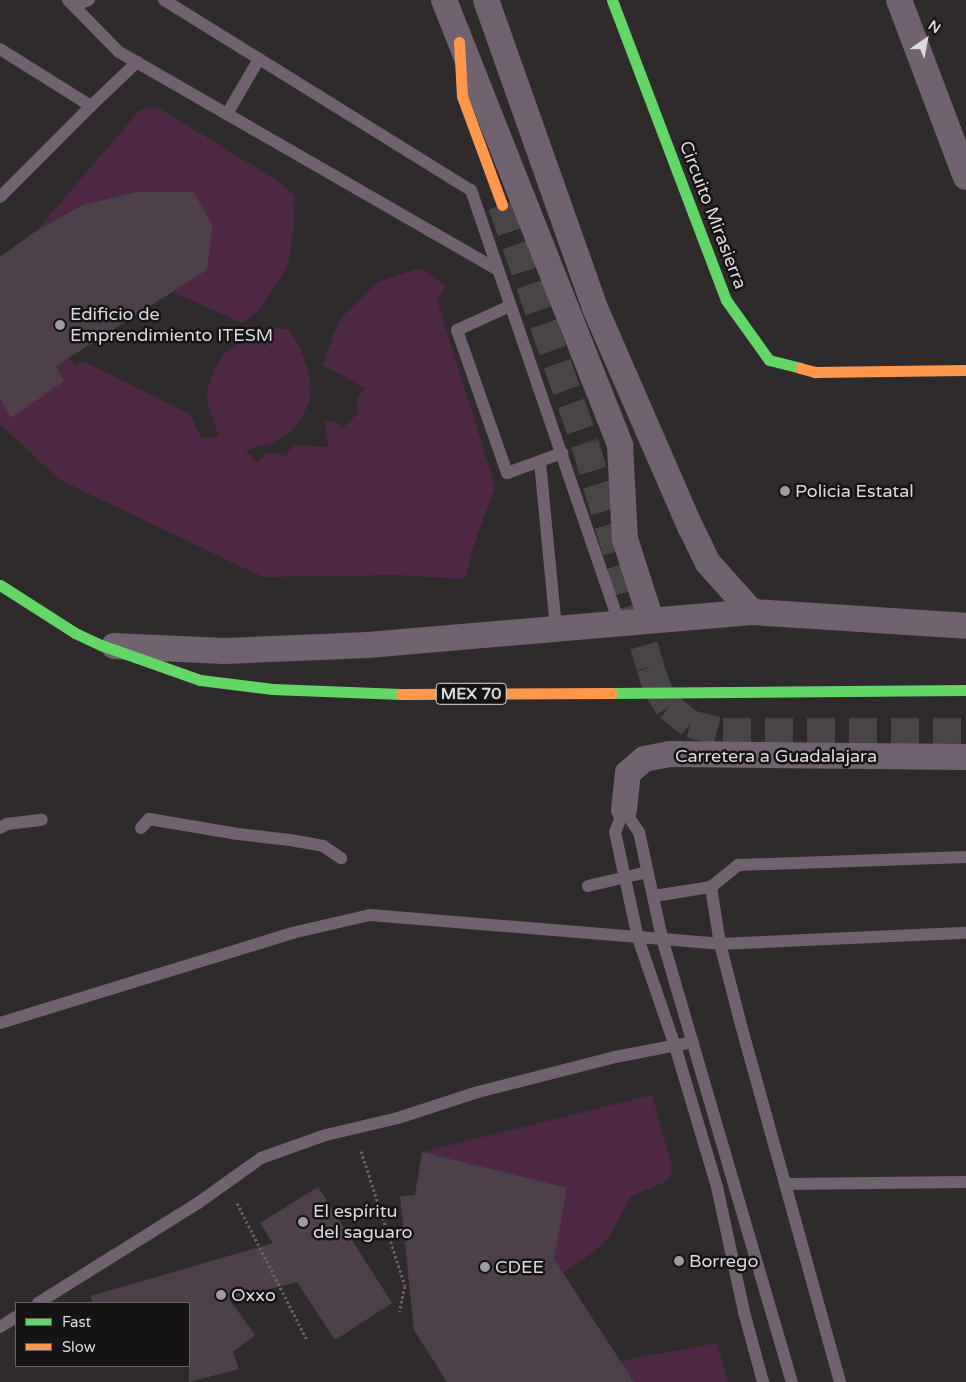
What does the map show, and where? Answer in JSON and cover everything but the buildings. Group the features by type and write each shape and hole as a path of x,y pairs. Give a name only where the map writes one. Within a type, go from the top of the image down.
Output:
{"main road":[{"name":"Circuito Mirasierra","path":"612,0 726,300 769,360 816,372 966,370"},
{"path":"459,42 462,96 502,205"},
{"name":"MEX 70","path":"0,585 75,633 101,645 200,680 272,689 414,695 966,690"}],"street":[{"path":"444,0 620,445 625,539 651,620"},
{"path":"486,0 599,317 708,563 752,612"},
{"path":"899,0 966,178"},
{"path":"101,645 224,651 368,645 752,612 966,626"},
{"name":"Carretera a Guadalajara","path":"624,810 628,773 644,759 669,754 966,756"}],"lane":[{"path":"71,3 89,0"},
{"path":"164,0 471,190 619,623"},
{"path":"71,3 119,52 497,269"},
{"path":"0,49 91,106"},
{"path":"227,114 259,59"},
{"path":"0,197 137,62"},
{"path":"510,306 457,330 507,473 562,453"},
{"path":"540,462 556,628"},
{"path":"624,810 639,832 662,938 792,1382"},
{"path":"624,810 615,832 638,938 675,1046 717,1187 744,1312 763,1382"},
{"path":"141,828 149,819 323,846 340,858"},
{"path":"0,828 7,824 42,820"},
{"path":"654,896 711,887 738,865 966,856"},
{"path":"588,886 647,872"},
{"path":"711,887 720,944 840,1382"},
{"path":"0,1023 292,933 370,915 720,944 966,933"},
{"path":"40,1302 198,1203 261,1158 326,1135 354,1129 478,1092 615,1058 692,1042"},
{"path":"785,1184 966,1182"},
{"path":"0,1327 15,1318"}],"path":[{"path":"354,1129 405,1286 399,1311"},
{"path":"227,1182 306,1338"}],"shaded area":[{"path":"152,107 160,109 270,176 295,195 294,226 289,260 282,276 259,310 242,323 173,292 207,270 213,225 193,193 136,192 82,205 36,231 140,110"},
{"path":"420,268 446,286 437,300 495,486 473,548 465,579 398,575 263,577 60,480 0,424 0,399 11,417 64,381 56,366 68,358 76,366 85,362 190,414 202,439 219,436 207,402 208,388 215,367 224,354 249,335 272,328 289,329 300,348 308,370 311,384 309,402 301,419 290,432 271,444 245,450 258,463 266,452 285,456 294,445 328,447 325,422 331,420 344,427 359,412 356,400 365,388 323,365 334,333 343,316 378,282"},
{"path":"652,1095 672,1167 671,1175 665,1182 631,1196 610,1236 592,1253 563,1273 554,1259 422,1152"},
{"path":"717,1343 728,1382 634,1382 620,1361"}],"tunnel":[{"path":"502,205 585,444 650,667 658,690 669,707 690,724 723,732 966,732"}],"traffic: fast":[{"path":"612,0 726,300 769,360 800,368"},
{"path":"0,585 75,633 101,645 200,680 272,689 401,694"},
{"path":"612,693 966,690"}],"traffic: slow":[{"path":"459,42 462,96 502,205"},
{"path":"800,368 815,372 966,370"},
{"path":"401,694 612,693"}],"place":[{"name":"Edificio de Emprendimiento ITESM","path":"60,325"},
{"name":"Policia Estatal","path":"785,491"},
{"name":"El espíritu del saguaro","path":"303,1222"},
{"name":"Borrego","path":"679,1261"},
{"name":"CDEE","path":"485,1267"},
{"name":"Oxxo","path":"221,1295"}]}
